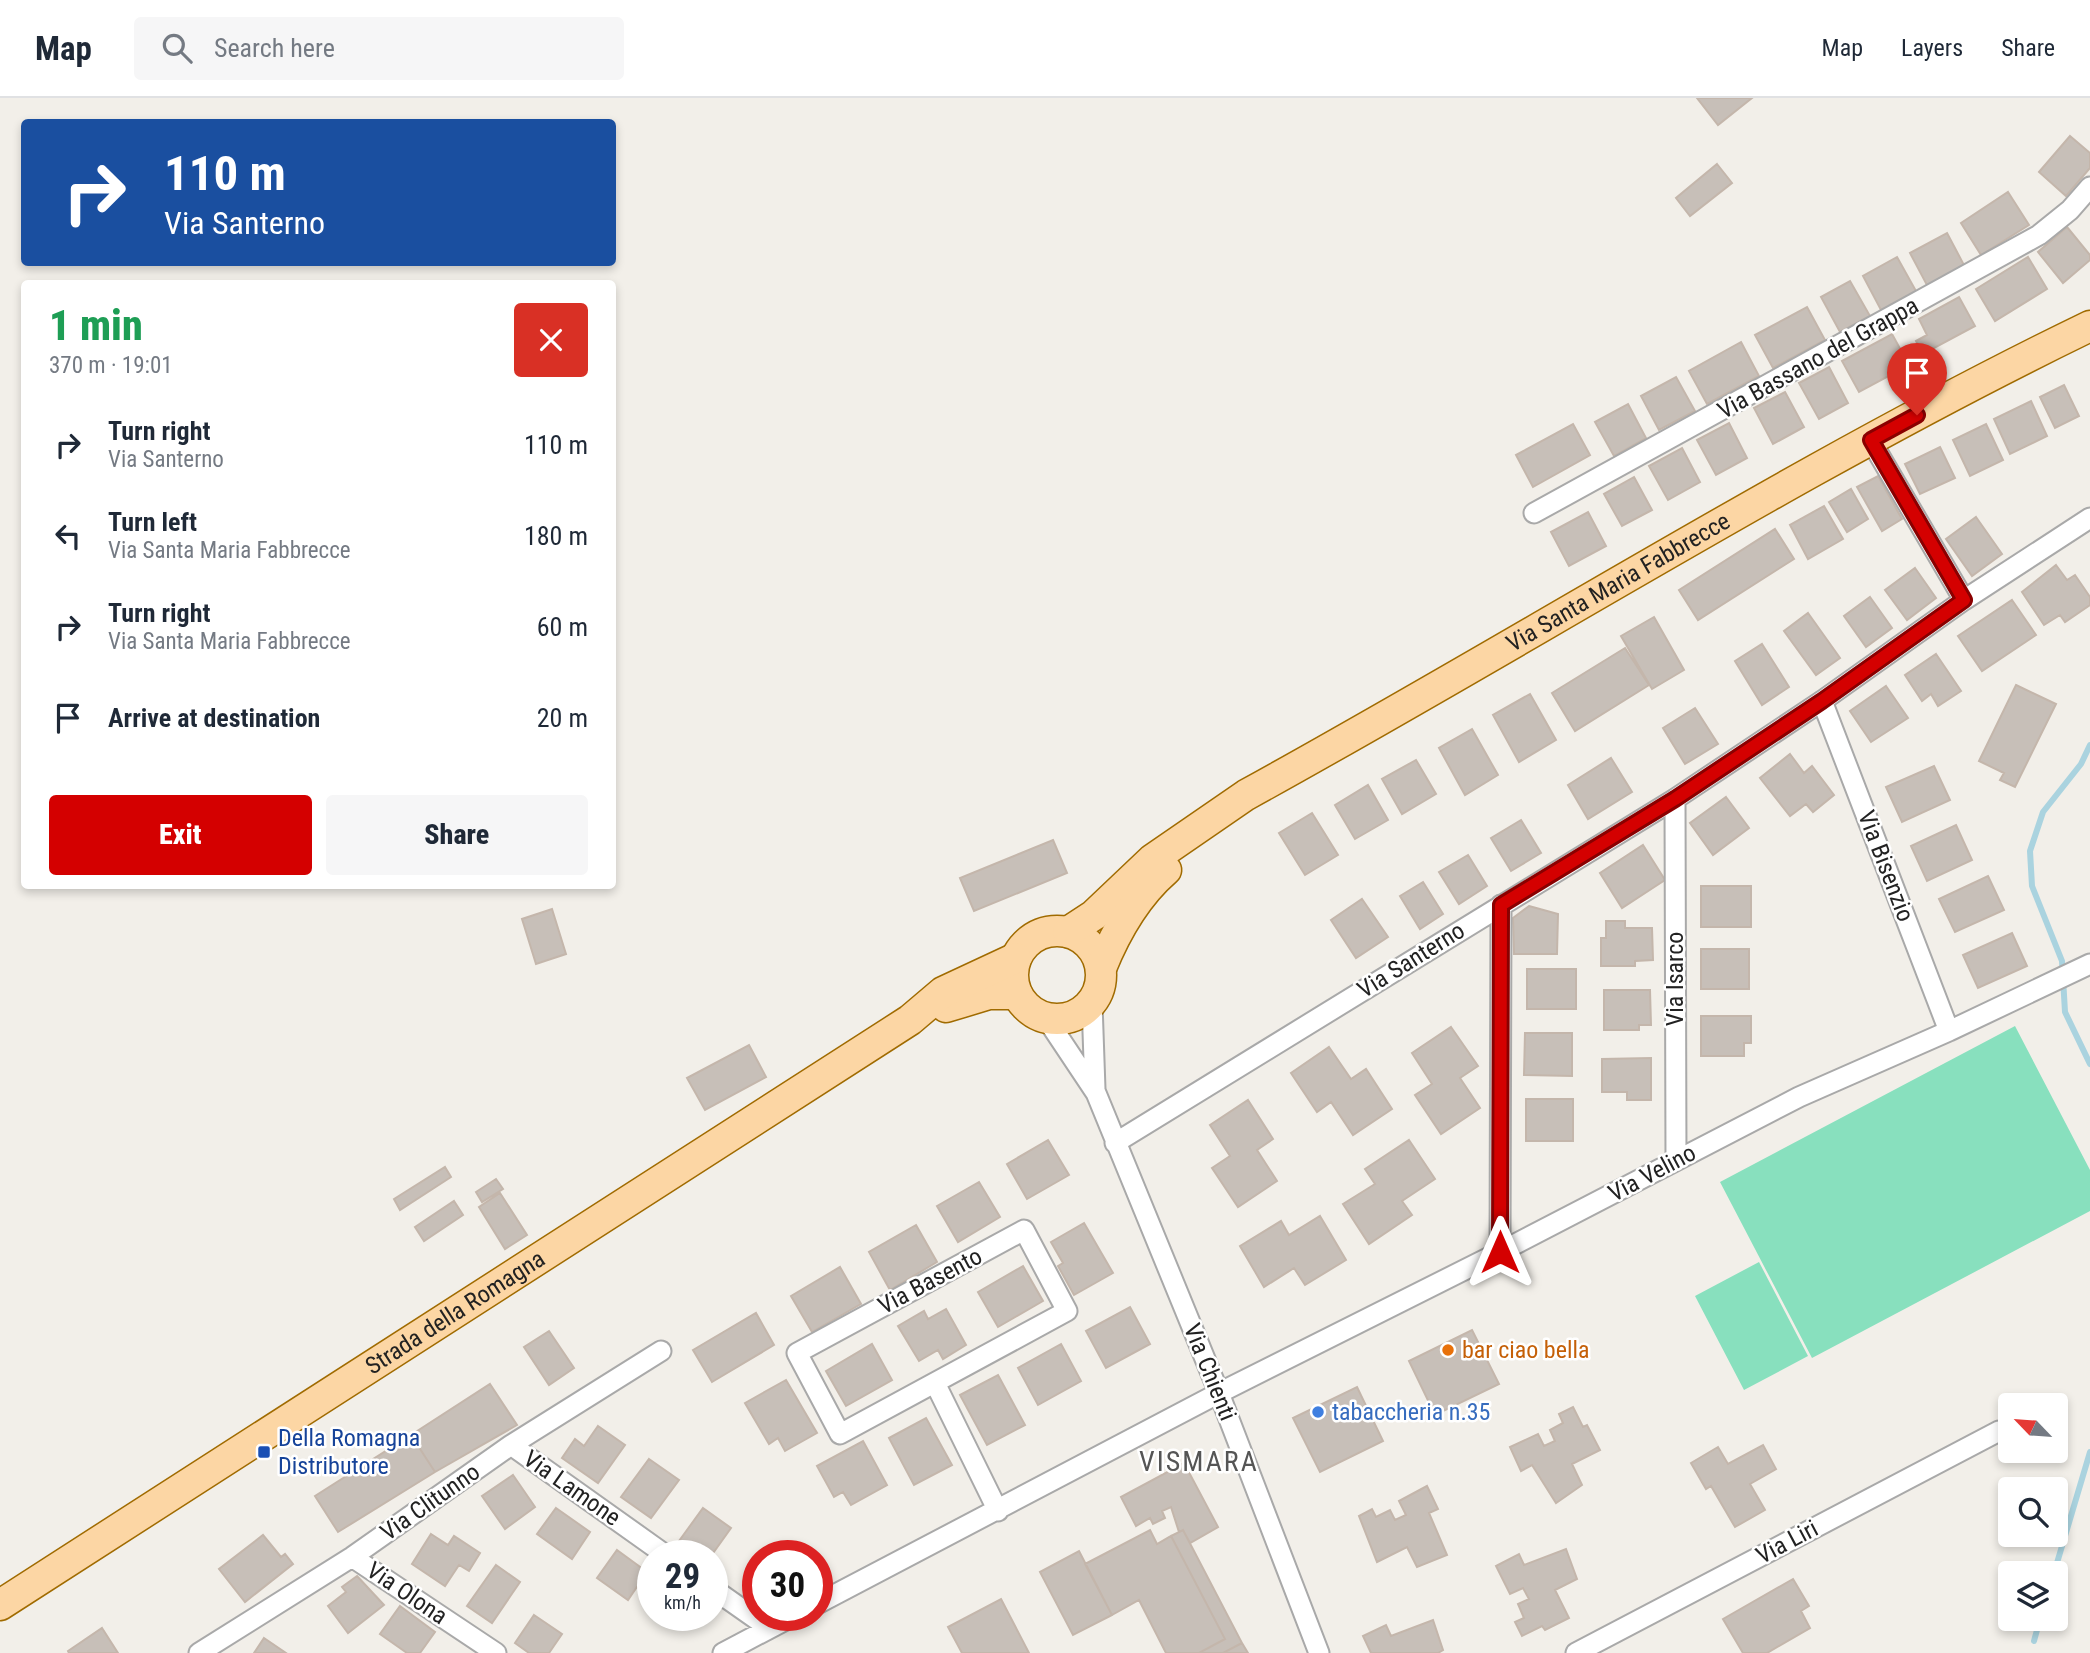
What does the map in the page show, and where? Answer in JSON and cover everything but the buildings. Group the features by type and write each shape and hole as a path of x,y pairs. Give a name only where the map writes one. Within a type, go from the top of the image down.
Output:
{"main road":[{"name":"Via Santa Maria Fabbrecce","path":"1068,932 1094,915 1153,859 1247,795 1871,440 2009,365 2090,326"},
{"name":"Via Santa Maria Fabbrecce","path":"1101,968 1117,930 1154,881 1177,861 1368,728"},
{"path":"1068,932 1090,945 1101,968 1101,980 1092,1003 1071,1017 1046,1018 1024,1005 1017,994 1013,982 1016,958 1022,947 1043,933 1068,932"},
{"name":"Strada della Romagna","path":"0,1605 910,1020 943,992 1016,958"},
{"name":"Strada della Romagna","path":"910,1020 971,998 1017,994"}],"street":[{"name":"Via Bassano del Grappa","path":"1534,513 2039,235 2070,210 2090,187"},
{"path":"1871,440 1964,600"},
{"name":"Via Santerno","path":"1115,1143 1675,799 1822,701 1964,600 2090,518"},
{"name":"Via Bisenzio","path":"1822,701 1949,1031"},
{"name":"Via Isarco","path":"1675,799 1676,1160"},
{"path":"1500,1252 1501,905"},
{"name":"Via Velino","path":"1219,1393 1500,1252 1799,1097 1949,1031 2087,965"},
{"name":"Via Chienti","path":"1092,1003 1096,1093"},
{"name":"Via Chienti","path":"1046,1018 1096,1093 1219,1393 1320,1653"},
{"name":"Via Basento","path":"1024,1230 1067,1311 934,1383 840,1434 797,1353 1024,1230"},
{"name":"Via Clitunno","path":"200,1653 352,1557 511,1445 661,1351"},
{"path":"934,1383 998,1511"},
{"path":"833,1596 1219,1393"},
{"name":"Via Liri","path":"1576,1653 1998,1432"},
{"name":"Via Lamone","path":"511,1445 645,1540"},
{"name":"Via Olona","path":"352,1557 496,1653"},
{"path":"723,1653 763,1631"}],"green space":[{"path":"2015,1026 2090,1170 2090,1211 1812,1358 1720,1182"},
{"path":"1759,1262 1808,1356 1744,1390 1695,1296"}],"waterway":[{"path":"2090,745 2081,764 2043,812 2030,851 2032,886 2062,961 2065,1012 2090,1064"},
{"path":"2058,1561 2090,1452"},
{"path":"2034,1641 2037,1631"}],"place":[{"name":"bar ciao bella","path":"1448,1350"},
{"name":"tabaccheria n.35","path":"1318,1412"},
{"name":"Della Romagna Distributore","path":"264,1452"}],"district":[{"name":"VISMARA","path":"1199,1461"}],"route":[{"path":"1500,1252 1501,905 1675,799 1822,701 1964,600 1871,440 1917,415"}]}
